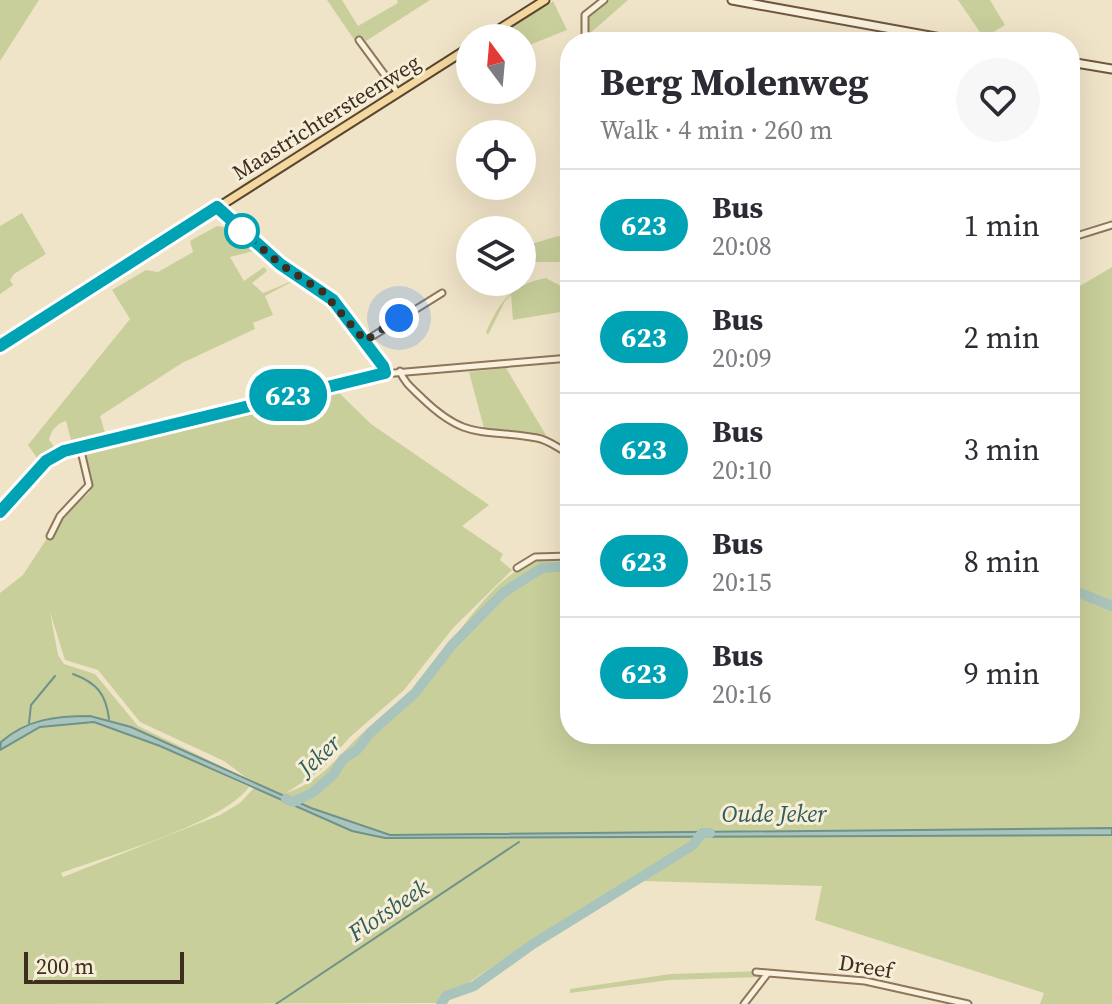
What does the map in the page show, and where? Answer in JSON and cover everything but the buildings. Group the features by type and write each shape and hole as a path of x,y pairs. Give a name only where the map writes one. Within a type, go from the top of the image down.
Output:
{"main road":[{"path":"507,24 545,0"},
{"path":"732,0 908,32"},
{"name":"Maastrichtersteenweg","path":"0,346 456,56"},
{"path":"1080,64 1112,69"}],"street":[{"path":"585,32 585,15 600,2"},
{"path":"359,40 398,93"},
{"path":"217,207 280,264 333,300 385,373"},
{"path":"1080,235 1112,225"},
{"path":"365,341 442,293"},
{"path":"0,512 46,461 80,447 385,373 560,359"},
{"path":"400,371 405,382 429,405 464,428 489,435 536,438 560,449"},
{"path":"50,536 60,516 89,485 80,447"},
{"path":"517,568 535,557 560,556"},
{"name":"Dreef","path":"756,972 865,981 968,1004"},
{"path":"744,1004 769,972"}],"green space":[{"path":"0,0 39,0 0,61"},
{"path":"327,0 342,0 358,26 398,3 397,0 430,0 366,41 362,37 355,41"},
{"path":"609,0 628,0 592,32 587,32 587,18"},
{"path":"958,0 990,0 1005,25 994,32 980,32"},
{"path":"553,1 567,30 536,42 536,24 515,24"},
{"path":"22,213 46,254 14,274 10,280 13,285 0,294 0,226"},
{"path":"217,226 236,230 258,250 230,257 244,281 264,267 267,271 252,283 263,293 297,279 265,296 273,315 253,323 255,329 182,363 100,416 105,433 72,444 66,421 60,424 49,440 56,449 39,461 28,445 130,319 112,290 146,270 158,272 193,252 190,241"},
{"path":"560,236 560,262 536,262 536,243"},
{"path":"1112,267 1112,828 390,835 311,808 131,727 115,723 81,718 46,720 14,732 0,743 0,593 23,575 61,517 89,493 92,485 83,449 334,388 371,424 489,505 462,526 503,554 500,560 512,570 453,628 404,690 350,737 320,771 286,793 322,772 408,694 498,586 516,571 547,558 560,559 560,744 1080,744 1080,286","holes":["50,612 65,660 98,670 140,722 224,761 248,779 138,726 95,674 64,664 58,655"]},
{"path":"546,278 560,286 560,312 513,320 511,296 536,296 536,280"},
{"path":"510,296 488,335 486,332 502,303"},
{"path":"506,368 547,437 560,447 545,439 485,432 469,372"},
{"path":"94,722 160,746 249,787 215,814 134,848 61,873 63,877 220,815 240,803 254,788 352,831 385,838 696,837 682,850 534,939 462,987 440,996 438,1003 0,1004 0,750 40,727"},
{"path":"1112,835 1112,1004 1040,1004 1044,993 815,920 822,886 641,881 695,847 702,837"},
{"path":"761,971 762,977 669,980 570,993 570,989 670,974"}],"water":[{"path":"90,716 131,727 311,808 390,835 1112,828 1112,835 385,838 352,831 160,746 94,722 40,727 0,750 1,742 21,728 54,718"}],"waterway":[{"name":"Jeker","path":"286,799 293,802 312,793 333,775 343,759 357,750 371,732 415,693 452,645 504,592 542,568 560,567"},
{"name":"Jeker","path":"1080,593 1112,606"},
{"path":"73,674 99,690 109,719"},
{"path":"29,723 31,705 55,676"},
{"name":"Oude Jeker","path":"441,1004 446,996 474,986 533,944 693,845 702,833 710,833"},
{"name":"Flotsbeek","path":"276,1004 519,842"}],"bus line":[{"name":"623","path":"0,346 217,207 280,264 333,300 383,366 385,373 64,451 46,461 0,512"}],"route":[{"path":"242,231 280,264 333,300 365,341 399,318"}]}
